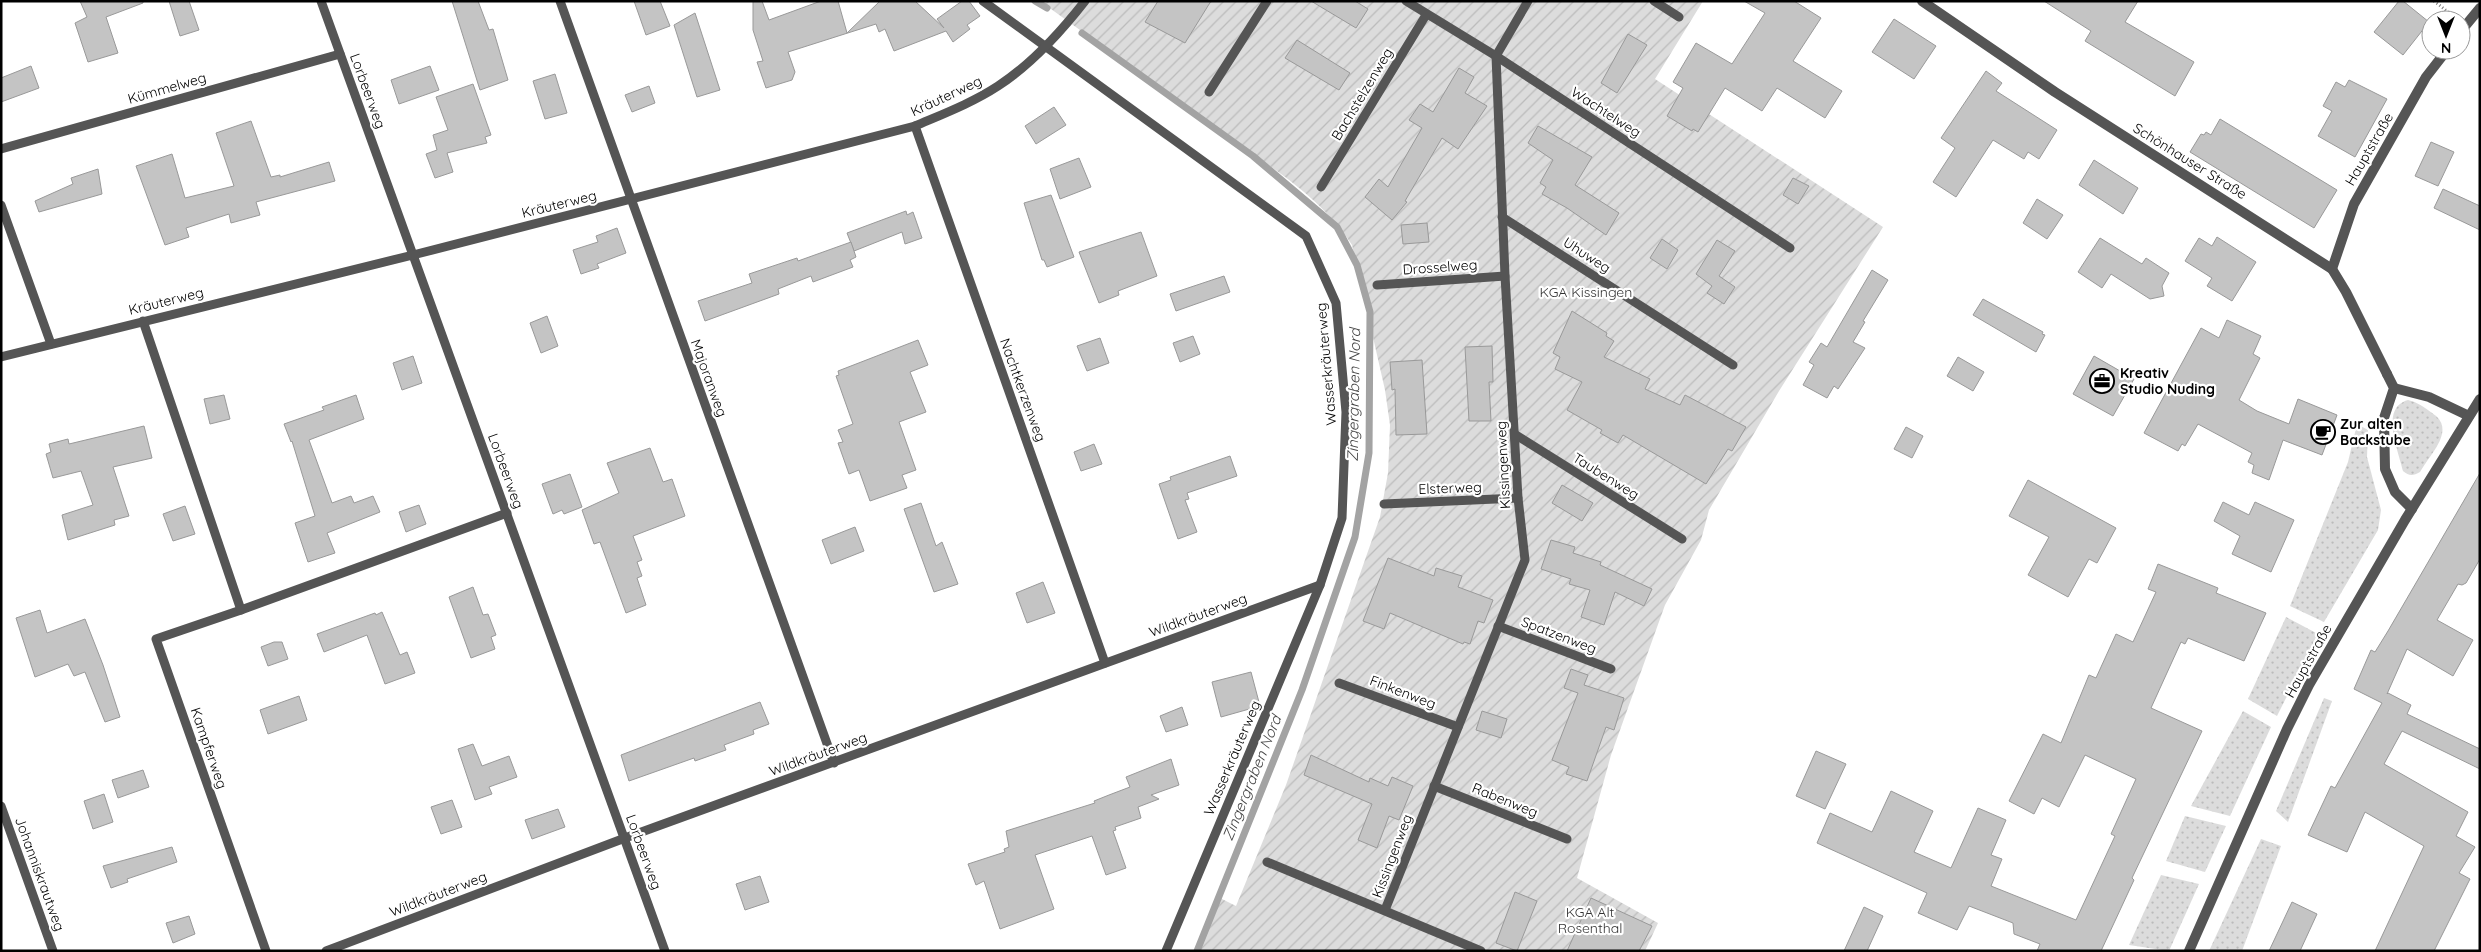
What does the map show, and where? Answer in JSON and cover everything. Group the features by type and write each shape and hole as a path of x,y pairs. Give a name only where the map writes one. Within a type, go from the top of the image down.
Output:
{"street":[{"name":"Schönhauser Straße","path":"1922,1 2056,92 2332,269 2346,292 2394,388"},
{"path":"2471,19 2480,8"},
{"name":"Hauptstraße","path":"2332,269 2354,204 2426,77 2439,60"},
{"path":"2412,509 2395,492 2385,469 2384,418 2394,388 2430,397 2469,416"},
{"name":"Hauptstraße","path":"2189,951 2287,729 2314,676 2412,509 2480,400"}],"lane":[{"name":"Lorbeerweg","path":"321,1 665,951"},
{"name":"Majoranweg","path":"560,1 834,763"},
{"name":"Wasserkräuterweg","path":"983,1 1306,236 1336,302 1346,412 1342,518 1320,585 1166,951"},
{"name":"Kräuterweg","path":"1,357 413,255 915,126 974,100 999,86 1046,47 1085,1"},
{"path":"1209,92 1267,1"},
{"name":"Wachtelweg","path":"1406,1 1496,56 1790,248"},
{"path":"1496,56 1528,1"},
{"path":"1654,1 1679,17"},
{"name":"Bachstelzenweg","path":"1321,187 1426,14"},
{"name":"Kümmelweg","path":"1,149 340,54"},
{"name":"Kissingenweg","path":"1386,910 1525,560 1518,498 1516,435 1505,276 1496,56"},
{"name":"Nachtkerzenweg","path":"915,126 1105,663"},
{"path":"1,205 51,344"},
{"name":"Uhuweg","path":"1502,217 1733,365"},
{"name":"Drosselweg","path":"1377,285 1505,276"},
{"path":"143,321 240,610"},
{"name":"Taubenweg","path":"1516,435 1682,539"},
{"name":"Elsterweg","path":"1384,504 1518,498"},
{"name":"Kampferweg","path":"266,951 156,639 506,513"},
{"name":"Wildkräuterweg","path":"326,951 625,838 1320,585"},
{"name":"Spatzenweg","path":"1498,626 1611,670"},
{"name":"Finkenweg","path":"1339,683 1458,727"},
{"name":"Rabenweg","path":"1434,786 1566,839"},
{"name":"Johanniskrautweg","path":"1,806 53,951"},
{"path":"1267,862 1481,951"}],"path":[{"path":"2434,1 2446,10"}],"green space":[{"name":"KGA Kissingen","path":"1040,1 1703,1 1655,79 1883,227 1779,391 1709,510 1701,540 1665,605 1611,755 1577,878 1658,923 1645,951 1197,951 1218,897 1236,906 1286,785 1380,517 1388,473 1390,425 1385,390 1352,245 1339,227 1308,196 1273,168"},
{"path":"2408,400 2432,413 2439,419 2442,426 2440,441 2435,449 2420,472 2411,475 2403,471 2393,431 2394,412 2399,405"},
{"path":"2357,424 2368,430 2367,457 2381,510 2378,530 2324,622 2290,606 2348,462"},
{"path":"2286,617 2318,634 2277,716 2248,699"},
{"path":"2324,698 2332,701 2288,822 2276,811"},
{"path":"2243,711 2271,727 2230,816 2191,806"},
{"path":"2185,816 2226,826 2205,872 2166,861"},
{"path":"2261,839 2281,846 2242,951 2209,951"},
{"path":"2161,875 2199,884 2169,951 2129,945"}],"building":[{"path":"80,1 143,1 143,3 106,17 118,53 88,62 75,23 87,17"},
{"path":"169,1 189,1 199,30 180,36"},
{"path":"452,1 478,1 489,30 493,29 508,80 480,90"},
{"path":"634,1 660,1 670,26 646,35"},
{"path":"753,1 762,1 769,20 821,1 838,1 847,33 880,1 915,1 944,28 937,19 962,1 969,1 980,16 967,25 970,29 953,42 946,31 894,51 885,29 879,32 876,24 788,52 795,72 792,80 766,88 757,62 763,61 753,30"},
{"path":"1158,1 1211,1 1185,43 1145,22"},
{"path":"1311,1 1355,1 1368,9 1356,28"},
{"path":"1744,1 1794,1 1821,18 1793,61 1842,91 1825,118 1777,88 1762,111 1725,88 1698,132 1693,129 1692,131 1667,116 1683,88 1673,82 1696,43 1732,64 1765,13"},
{"path":"2044,1 2138,1 2125,22 2194,62 2175,96 2085,41 2091,31"},
{"path":"2399,1 2403,1 2421,16 2421,32 2403,55 2374,32"},
{"path":"695,13 720,90 697,97 674,25"},
{"path":"1894,19 1936,46 1914,79 1872,52"},
{"path":"1628,34 1647,45 1617,93 1601,83"},
{"path":"1297,40 1350,73 1339,90 1285,58"},
{"path":"31,66 39,88 1,102 1,78"},
{"path":"430,66 439,90 399,104 391,80"},
{"path":"1459,68 1474,77 1465,93 1487,106 1458,149 1442,138 1405,201 1407,202 1392,220 1365,197 1379,179 1388,187 1422,128 1409,120 1420,104 1433,112"},
{"path":"1986,71 2002,83 1996,91 2057,130 2039,159 2028,152 2024,159 1993,140 1956,197 1933,182 1955,148 1941,138"},
{"path":"555,74 567,113 545,119 533,81"},
{"path":"2349,80 2387,99 2355,157 2318,136 2332,111 2323,106 2336,82 2345,87"},
{"path":"473,84 491,135 485,137 487,143 447,153 453,172 435,178 426,154 437,150 433,135 448,130 436,97"},
{"path":"649,86 655,103 632,112 625,95"},
{"path":"1054,107 1066,125 1036,144 1025,126"},
{"path":"2220,119 2337,190 2314,228 2190,152 2201,134 2204,135 2206,132 2211,135"},
{"path":"251,121 271,177 280,175 280,177 329,162 335,181 256,202 260,215 231,223 229,214 186,228 189,237 165,245 136,166 172,154 185,198 234,186 216,133"},
{"path":"1538,126 1592,157 1575,185 1619,213 1606,235 1567,208 1542,194 1546,187 1540,183 1553,160 1528,143"},
{"path":"2431,142 2454,152 2438,186 2415,176"},
{"path":"1079,158 1091,187 1060,199 1050,169"},
{"path":"2094,160 2138,188 2123,214 2079,185"},
{"path":"98,169 102,194 39,212 35,201 73,184 71,178"},
{"path":"1793,178 1809,186 1798,204 1783,195"},
{"path":"2443,189 2480,206 2480,230 2434,208"},
{"path":"1051,195 1074,257 1047,267 1044,260 1042,260 1024,203"},
{"path":"2037,199 2063,215 2047,239 2023,223"},
{"path":"906,211 907,215 913,212 922,238 905,244 902,232 854,251 847,233"},
{"path":"1427,223 1429,242 1403,244 1401,225"},
{"path":"617,228 626,253 597,264 599,268 581,274 573,250 598,242 596,236"},
{"path":"1141,232 1157,276 1118,291 1119,295 1099,303 1079,252"},
{"path":"2217,237 2256,262 2232,301 2207,286 2212,278 2185,261 2199,238 2212,246"},
{"path":"2100,238 2142,264 2146,258 2169,273 2162,286 2164,296 2150,299 2111,274 2102,288 2078,272"},
{"path":"1662,239 1678,250 1667,269 1650,258"},
{"path":"1717,240 1735,251 1719,276 1735,287 1724,304 1707,293 1712,286 1696,274"},
{"path":"851,242 856,257 850,260 853,267 813,282 811,276 778,289 779,294 705,321 698,301 752,283 749,274 797,258 798,261"},
{"path":"1872,270 1888,280 1863,321 1865,322 1853,342 1865,348 1838,389 1834,386 1827,398 1803,385 1814,365 1809,362 1821,343 1827,347"},
{"path":"1224,276 1230,292 1176,311 1170,294"},
{"path":"1983,299 2043,332 2042,334 2045,335 2036,352 1973,315"},
{"path":"1572,311 1607,333 1606,336 1614,341 1604,357 1650,379 1645,389 1680,405 1685,395 1746,427 1732,451 1728,449 1706,484 1623,435 1618,443 1600,433 1602,430 1567,410 1582,382 1555,369 1560,357 1553,353"},
{"path":"547,316 558,346 541,353 530,323"},
{"path":"2227,320 2261,336 2253,354 2260,358 2239,400 2257,411 2289,424 2298,399 2337,415 2322,455 2283,440 2269,480 2252,473 2254,465 2248,462 2252,453 2198,424 2185,446 2182,444 2178,451 2144,433 2201,328 2219,338"},
{"path":"1193,336 1200,354 1180,362 1173,343"},
{"path":"1100,338 1109,363 1087,371 1077,346"},
{"path":"918,340 928,365 910,372 926,412 899,422 916,470 902,475 907,488 870,501 859,470 849,474 838,443 843,442 838,430 853,424 836,376 839,375 838,371"},
{"path":"1492,346 1493,382 1489,382 1491,421 1469,421 1465,347"},
{"path":"413,356 422,383 402,390 393,363"},
{"path":"2094,356 2134,379 2113,416 2073,394"},
{"path":"1958,357 1984,372 1973,391 1947,376"},
{"path":"1422,360 1427,434 1396,435 1395,389 1392,390 1390,362"},
{"path":"224,395 230,419 210,424 204,399"},
{"path":"356,395 364,419 309,440 332,503 351,496 354,503 373,496 380,512 327,533 335,553 308,562 295,523 315,516 292,441 284,424 324,410 322,407"},
{"path":"144,426 152,458 113,467 129,516 114,520 115,525 68,540 62,515 93,505 81,471 53,478 46,454 51,452 49,444 68,439 69,444"},
{"path":"1906,427 1923,436 1912,458 1894,449"},
{"path":"1094,444 1102,464 1081,471 1074,452"},
{"path":"650,448 663,482 672,479 685,516 633,536 642,560 637,562 642,576 637,578 646,605 626,613 600,542 594,544 582,510 619,493 607,463"},
{"path":"1230,456 1237,476 1187,493 1189,499 1185,500 1197,532 1178,539 1159,484 1171,480 1170,477"},
{"path":"2480,473 2480,559 2466,583 2458,584 2437,620 2473,640 2453,676 2407,649 2387,694 2411,705 2407,714 2480,749 2480,769 2402,731 2384,764 2468,812 2456,836 2475,847 2459,873 2470,879 2434,951 2375,951 2424,846 2365,812 2347,852 2308,835 2331,786 2335,788 2382,703 2354,689 2371,650 2375,652 2388,631"},
{"path":"570,474 582,507 564,514 562,510 553,514 542,484"},
{"path":"2028,480 2116,528 2097,563 2089,559 2068,597 2028,575 2049,537 2009,516"},
{"path":"1562,485 1593,503 1582,521 1552,503"},
{"path":"2223,502 2249,515 2255,502 2294,520 2271,572 2232,554 2240,536 2214,521"},
{"path":"921,503 936,546 942,542 958,584 934,592 904,509"},
{"path":"419,505 426,524 406,532 399,512"},
{"path":"185,506 195,534 173,541 163,514"},
{"path":"855,527 864,551 831,564 822,540"},
{"path":"1551,540 1575,547 1573,553 1601,562 1600,565 1652,589 1644,606 1615,592 1604,625 1581,617 1590,590 1569,584 1571,579 1541,569"},
{"path":"1388,558 1434,576 1436,568 1462,576 1458,587 1493,600 1484,623 1478,621 1470,644 1464,642 1463,644 1390,613 1384,629 1363,621"},
{"path":"2158,564 2218,588 2216,593 2266,613 2244,661 2188,638 2185,644 2181,642 2151,708 2202,731 2132,878 2134,880 2101,951 2037,951 2040,944 2014,934 2013,923 1969,906 1957,930 1918,913 1927,893 1817,843 1830,813 1872,832 1891,791 1933,811 1914,852 1951,868 1978,808 2006,820 1991,855 2002,859 1991,886 2076,920 2115,836 2111,834 2136,779 2085,755 2059,807 2042,798 2034,814 2009,801 2043,734 2061,743 2089,675 2096,678 2116,634 2133,642 2156,592 2148,589"},
{"path":"1043,582 1055,613 1027,623 1016,593"},
{"path":"473,587 483,615 488,614 496,635 491,637 495,649 471,658 449,597"},
{"path":"40,610 47,633 85,619 120,717 105,722 85,672 74,676 68,664 35,677 16,618"},
{"path":"382,612 400,655 407,652 415,673 385,684 367,635 324,652 317,634"},
{"path":"274,642 282,642 288,659 268,666 261,647"},
{"path":"1571,669 1588,675 1584,685 1624,698 1614,730 1606,727 1587,781 1566,774 1569,767 1552,760 1578,693 1564,688"},
{"path":"1251,672 1260,706 1221,717 1212,682"},
{"path":"299,696 307,720 268,734 260,710"},
{"path":"760,702 769,724 753,730 754,734 724,745 726,750 695,761 694,758 629,781 621,755"},
{"path":"1182,707 1188,725 1166,732 1160,716"},
{"path":"1482,711 1507,719 1501,738 1476,730"},
{"path":"473,744 482,766 509,756 517,777 489,787 492,794 475,800 458,749"},
{"path":"1816,751 1846,764 1825,809 1796,796"},
{"path":"1311,755 1369,782 1370,778 1388,786 1392,777 1413,786 1399,820 1389,816 1377,848 1358,840 1372,804 1304,775"},
{"path":"1171,759 1179,785 1151,795 1159,799 1138,807 1141,818 1115,827 1116,830 1113,831 1126,868 1106,875 1092,836 1035,855 1054,909 1000,929 984,881 976,885 968,864 1005,852 1004,849 1009,847 1006,831 1095,803 1094,801 1130,787 1126,777"},
{"path":"143,770 149,787 118,798 112,780"},
{"path":"104,794 113,822 93,829 84,801"},
{"path":"452,800 462,827 441,834 431,807"},
{"path":"558,809 565,827 532,839 525,820"},
{"path":"172,847 177,862 127,879 128,882 111,888 103,866"},
{"path":"760,876 769,902 745,910 736,884"},
{"path":"1515,892 1537,901 1517,951 1496,943"},
{"path":"1591,898 1652,926 1639,951 1567,951"},
{"path":"2292,902 2317,914 2300,951 2269,951"},
{"path":"1864,907 1883,916 1867,951 1844,951"},
{"path":"189,916 195,934 173,943 166,923"}],"waterway":[{"path":"1035,1 1047,8"},
{"name":"Zingergraben Nord","path":"1082,33 1253,156 1337,227 1357,265 1370,312 1369,453 1355,537 1302,690 1197,951"}],"place":[{"name":"Kreativ Studio Nuding","path":"2102,381"},
{"name":"Zur alten Backstube","path":"2323,432"}],"park label":[{"name":"KGA Alt Rosenthal","path":"1590,920"}]}
